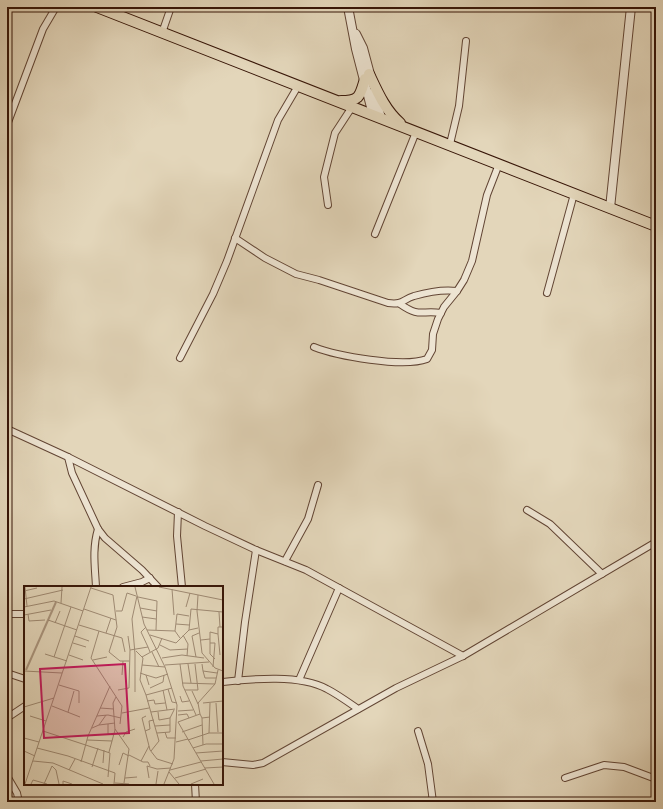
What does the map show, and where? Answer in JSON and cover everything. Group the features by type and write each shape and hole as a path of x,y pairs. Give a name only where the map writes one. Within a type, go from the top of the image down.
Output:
{"highway":[{"path":"97,7 335,101 450,144 656,226"},
{"path":"335,101 357,99 367,77"},
{"path":"367,77 391,114 404,127"}],"street":[{"path":"7,125 10,110 43,29 56,7"},
{"path":"162,33 171,7"},
{"path":"348,7 356,49 367,77 377,116"},
{"path":"610,208 630,7"},
{"path":"450,144 459,106 466,41"},
{"path":"180,358 228,261 278,120 298,86"},
{"path":"328,205 324,176 335,133 352,107"},
{"path":"376,234 416,132"},
{"path":"314,347 323,351 381,361 422,361 427,359 432,350 433,334 441,312 464,280 472,261 487,195 499,164"},
{"path":"547,293 574,194"},
{"path":"235,238 265,258 296,274 319,280 382,302 400,304 415,313 441,312"},
{"path":"400,304 408,299 431,292 447,289 457,291"},
{"path":"7,430 68,457 256,550 306,570 463,656"},
{"path":"68,457 72,473 98,529 157,586"},
{"path":"285,561 308,519 318,485"},
{"path":"527,510 550,524 602,574"},
{"path":"178,512 177,536 182,586"},
{"path":"96,586 94,554 95,539 98,529"},
{"path":"223,762 253,765 263,763 358,709 418,677 463,656 656,542"},
{"path":"238,681 256,550"},
{"path":"128,586 150,578"},
{"path":"299,680 339,588"},
{"path":"7,614 24,614"},
{"path":"7,673 24,679"},
{"path":"223,682 299,680 310,682 326,688 358,709"},
{"path":"7,718 24,707"},
{"path":"418,732 428,764 433,802"},
{"path":"565,778 604,765 624,767 656,779"},
{"path":"7,776 17,793 19,802"},
{"path":"196,785 196,802"}]}
